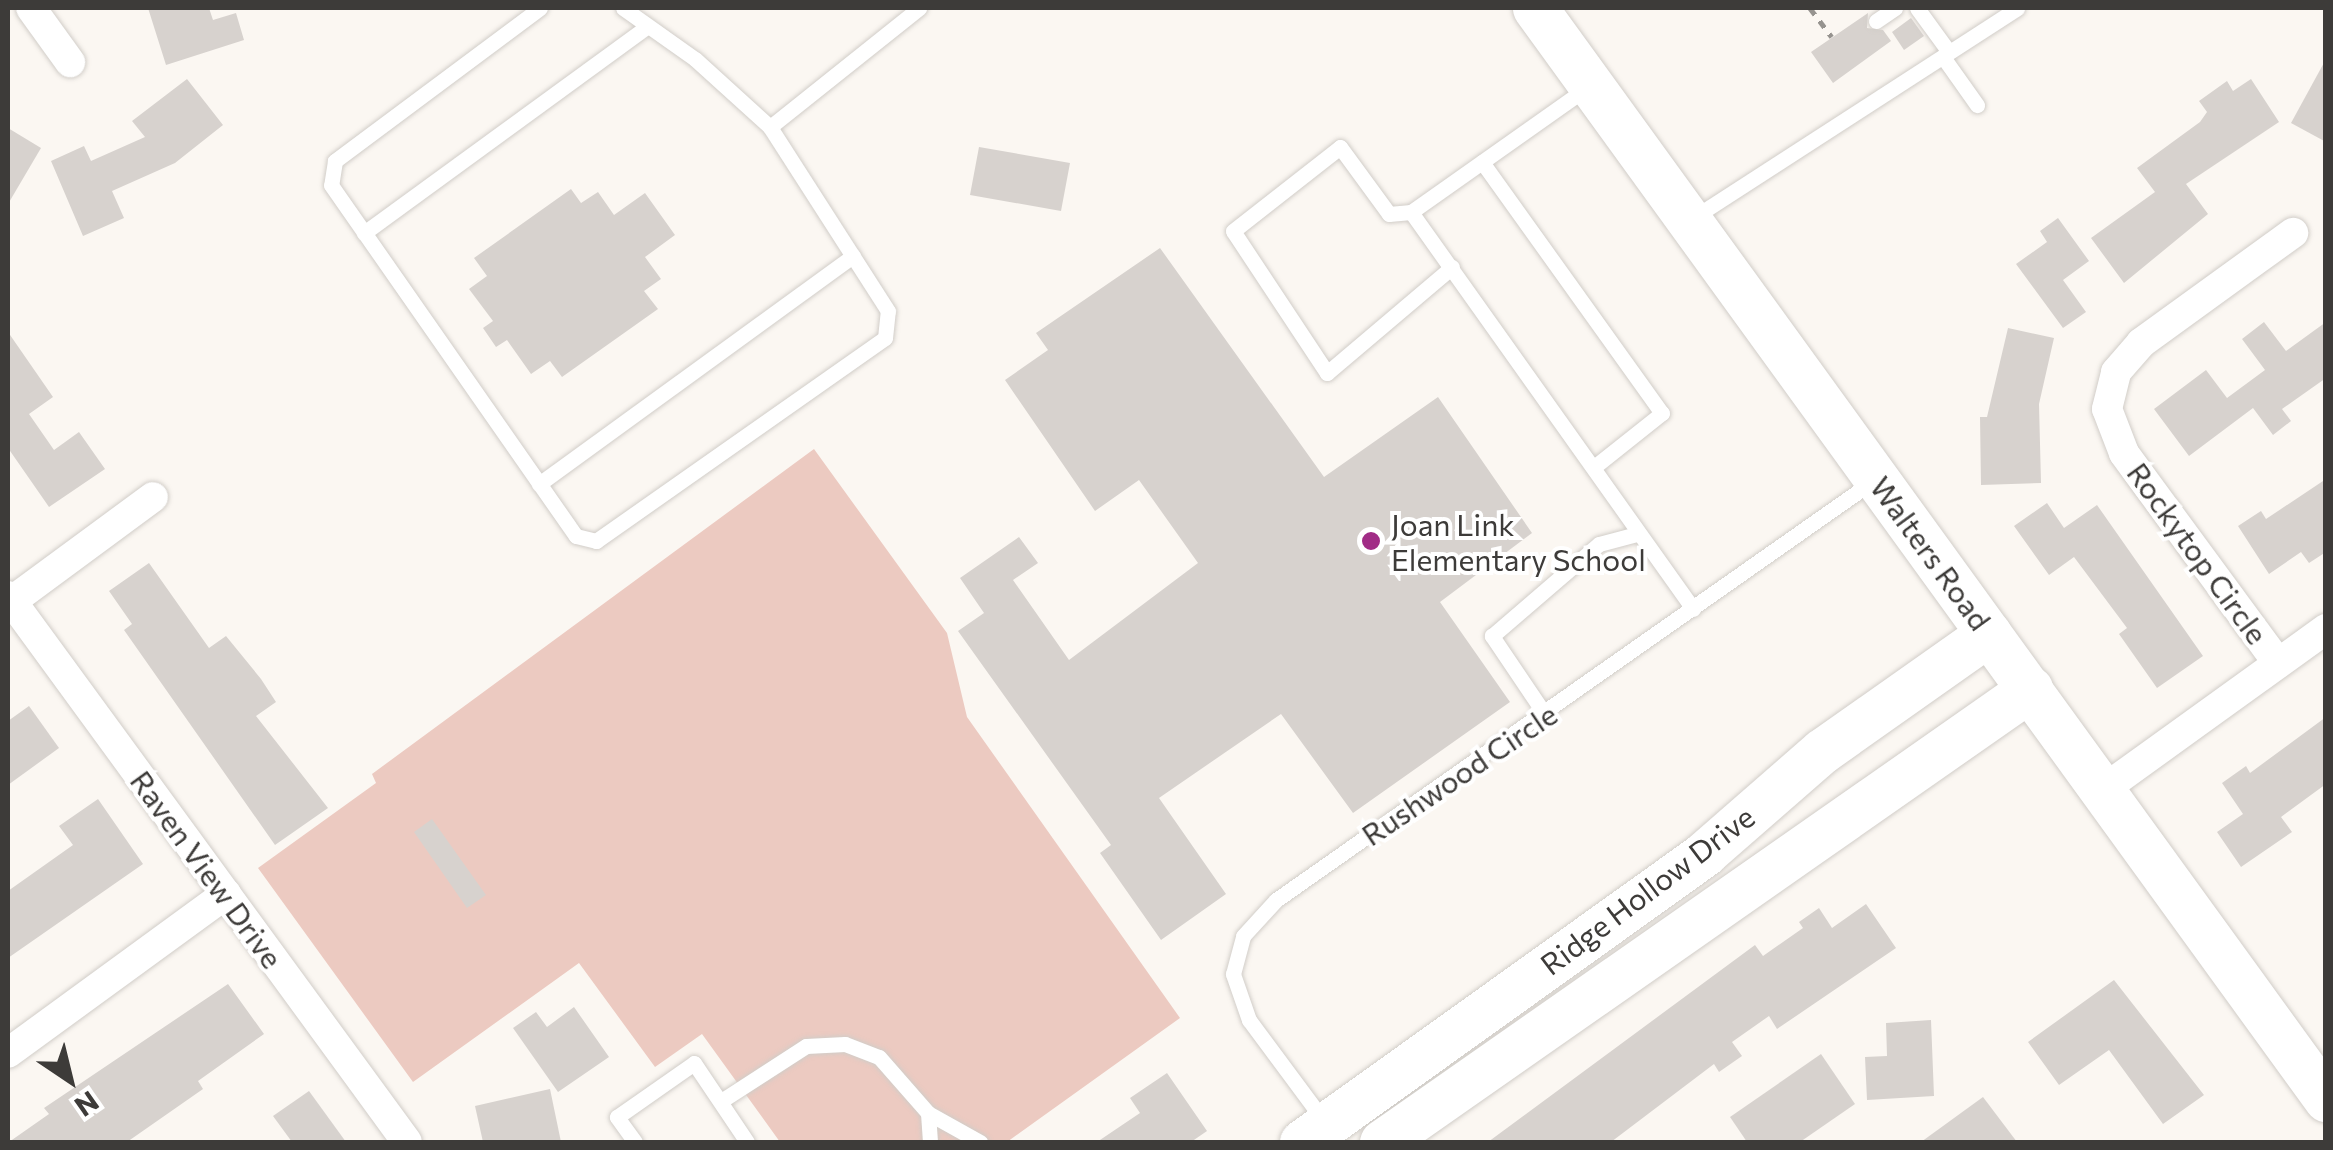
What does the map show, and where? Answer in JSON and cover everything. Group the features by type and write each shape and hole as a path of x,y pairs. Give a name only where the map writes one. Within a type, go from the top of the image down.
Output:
{"street":[{"path":"31,8 70,62"},
{"name":"Walters Road","path":"1535,8 2326,1100"},
{"name":"Rockytop Circle","path":"2278,662 2124,453 2107,409 2116,372 2141,343 2293,233"},
{"path":"9,601 153,497"},
{"name":"Raven View Drive","path":"9,601 407,1142"},
{"path":"2104,789 2326,629"},
{"name":"Ridge Hollow Drive","path":"1322,1137 1705,853 1822,751 1989,633"},
{"name":"Ridge Hollow Drive","path":"1382,1142 2030,689"},
{"path":"8,1053 226,894"}],"lane":[{"path":"540,8 335,161 330,186 576,536 596,541 885,338 888,311 770,127 623,8"},
{"path":"770,127 919,8"},
{"path":"1876,20 1895,8"},
{"path":"1917,8 1977,105"},
{"path":"1690,220 2016,8"},
{"path":"364,233 648,26"},
{"path":"1452,267 1327,372 1232,230 1340,147 1389,214 1411,212 1591,85"},
{"path":"1482,162 1662,413 1594,468"},
{"path":"1411,212 1693,609"},
{"path":"539,484 853,256"},
{"name":"Rushwood Circle","path":"1322,1137 1249,1020 1233,974 1243,936 1276,900 1546,716 1876,478"},
{"path":"1546,716 1492,636 1598,544 1638,534"},
{"path":"721,1101 806,1046 846,1044 879,1058 928,1113 980,1142"},
{"path":"635,1142 617,1118 694,1063 747,1142"},
{"path":"928,1113 930,1142"}],"path":[{"path":"1810,8 1832,38"}],"shaded area":[{"path":"814,449 947,633 967,717 1180,1018 1007,1142 780,1142 702,1034 655,1067 579,963 413,1082 258,868 376,783 372,774"}],"building":[{"path":"148,8 209,8 213,20 236,13 244,40 166,65"},
{"path":"1868,13 1867,28 1883,30 1891,41 1833,83 1811,52"},
{"path":"1911,18 1924,36 1904,50 1892,32"},
{"path":"2326,59 2326,142 2291,123"},
{"path":"187,79 223,125 175,163 112,191 124,218 83,236 51,161 84,146 91,161 145,137 132,121"},
{"path":"2251,79 2279,122 2186,184 2208,214 2124,283 2091,238 2155,192 2137,168 2200,122 2207,112 2199,101 2227,81 2233,91"},
{"path":"8,128 41,148 8,204"},
{"path":"979,147 1070,163 1061,211 970,195"},
{"path":"571,189 581,203 598,192 614,215 645,193 675,235 645,257 661,279 644,291 658,309 562,377 550,361 531,374 507,340 496,347 483,328 493,321 469,289 487,276 474,258"},
{"path":"2058,218 2089,261 2063,280 2086,312 2063,328 2016,264 2047,242 2040,231"},
{"path":"1160,248 1324,477 1438,397 1532,533 1440,602 1510,702 1353,813 1281,714 1159,798 1226,894 1161,940 1100,853 1111,845 958,631 984,613 960,578 1019,537 1038,563 1013,580 1069,660 1198,563 1139,480 1095,511 1005,380 1048,350 1036,333"},
{"path":"2264,322 2286,351 2326,322 2326,378 2282,409 2291,421 2273,435 2253,408 2189,456 2154,409 2206,370 2227,398 2265,370 2242,339"},
{"path":"2008,328 2054,338 2039,404 2041,483 1981,485 1980,417 1987,417"},
{"path":"8,332 53,397 29,414 54,450 79,432 105,469 49,507 8,448"},
{"path":"2326,479 2326,552 2309,563 2301,552 2269,574 2238,526 2261,511 2266,519"},
{"path":"2047,503 2064,528 2097,505 2203,656 2157,688 2119,634 2127,628 2074,557 2049,575 2014,526"},
{"path":"149,563 209,648 226,636 261,679 276,702 256,716 328,808 275,845 124,630 132,624 109,591"},
{"path":"29,706 59,748 8,785 8,721"},
{"path":"2326,717 2326,784 2281,817 2292,832 2241,867 2217,832 2243,814 2222,783 2246,766 2250,773"},
{"path":"98,799 143,864 8,958 8,891 73,845 59,826"},
{"path":"432,819 486,895 467,908 414,832"},
{"path":"1866,904 1896,948 1777,1029 1769,1016 1732,1042 1742,1056 1719,1072 1714,1064 1611,1142 1488,1142 1755,945 1763,956 1803,928 1799,922 1819,908 1832,928"},
{"path":"2114,980 2204,1095 2163,1124 2109,1050 2059,1085 2028,1042"},
{"path":"228,984 264,1034 198,1081 203,1089 127,1142 9,1142 49,1114 44,1108"},
{"path":"574,1007 609,1057 558,1092 513,1028 536,1012 547,1027"},
{"path":"1931,1020 1934,1096 1867,1100 1865,1057 1887,1056 1886,1023"},
{"path":"1821,1054 1855,1104 1800,1142 1747,1142 1730,1117"},
{"path":"1167,1073 1207,1131 1191,1142 1097,1142 1140,1113 1130,1098"},
{"path":"550,1089 561,1142 483,1142 475,1106"},
{"path":"309,1091 346,1142 292,1142 273,1116"},
{"path":"1983,1097 2017,1142 1921,1142"}],"place":[{"name":"Joan Link Elementary School","path":"1371,541"}]}
